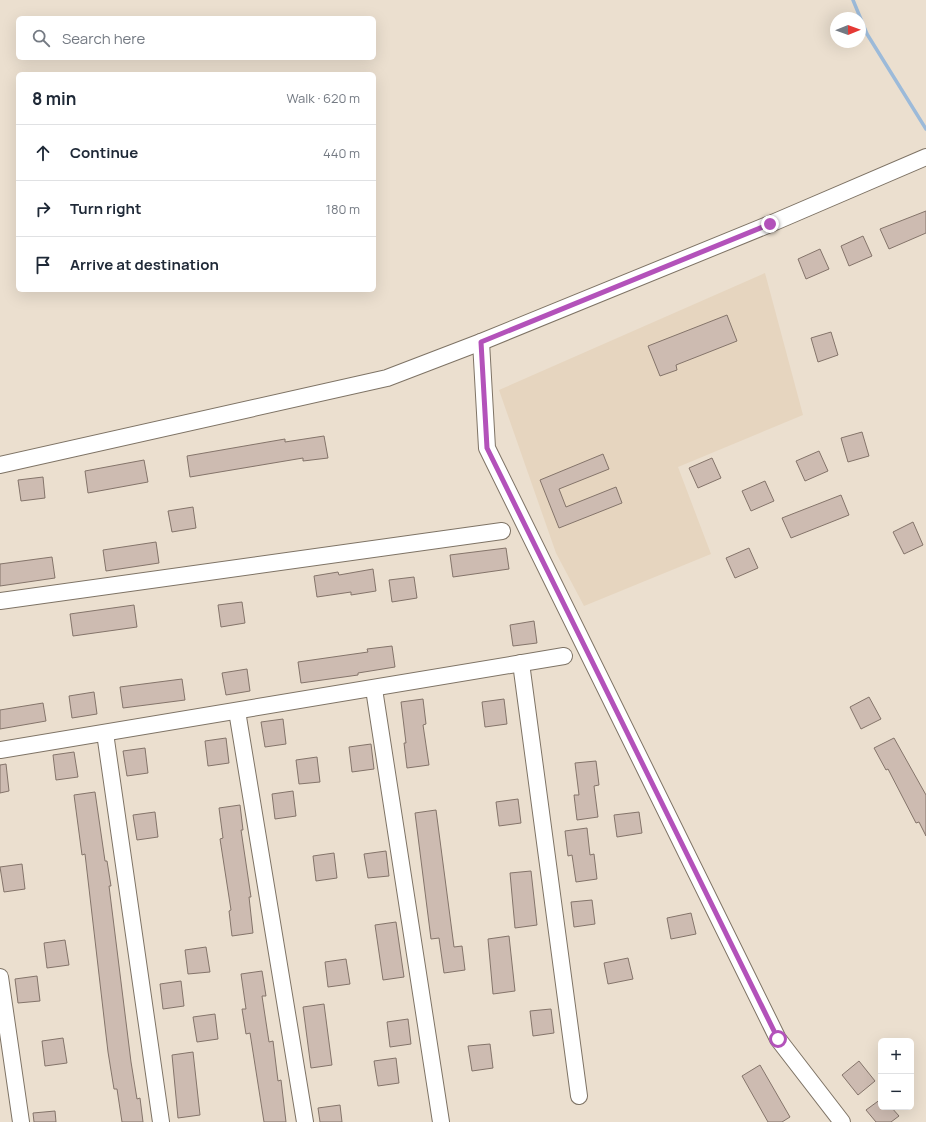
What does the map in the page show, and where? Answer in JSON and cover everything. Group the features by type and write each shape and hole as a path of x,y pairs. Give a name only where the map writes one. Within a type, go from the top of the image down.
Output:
{"street":[{"path":"0,465 387,378 481,342 770,224 925,158"},
{"path":"481,342 487,448 778,1039 842,1122"},
{"path":"0,601 502,531"},
{"path":"0,750 374,689 564,656"},
{"path":"521,663 579,1096"},
{"path":"374,689 441,1122"},
{"path":"237,711 305,1122"},
{"path":"105,732 161,1122"},
{"path":"0,977 21,1122"}],"shaded area":[{"path":"765,273 803,415 678,467 711,554 584,606 556,553 499,390"}],"building":[{"path":"926,211 926,233 889,249 880,229"},
{"path":"863,236 872,256 849,266 841,246"},
{"path":"820,249 829,269 806,279 798,259"},
{"path":"727,315 737,341 676,365 677,370 660,376 648,346"},
{"path":"831,332 838,355 818,362 811,338"},
{"path":"862,432 869,456 848,462 841,438"},
{"path":"324,436 328,458 303,461 303,458 190,477 187,456 285,439 285,442"},
{"path":"819,451 828,471 805,481 796,461"},
{"path":"603,454 609,469 559,489 566,507 616,487 622,503 559,528 540,480"},
{"path":"712,458 721,478 698,488 689,468"},
{"path":"144,460 148,482 88,493 85,471"},
{"path":"43,477 45,498 21,501 18,480"},
{"path":"765,481 774,501 751,511 742,491"},
{"path":"841,495 849,515 791,538 782,518"},
{"path":"193,507 196,528 172,532 168,511"},
{"path":"913,522 923,545 904,554 893,532"},
{"path":"156,542 159,563 106,571 103,550"},
{"path":"506,548 509,569 453,577 450,555"},
{"path":"749,548 758,568 735,578 726,558"},
{"path":"52,557 55,578 0,586 0,564"},
{"path":"373,569 376,591 351,595 351,592 317,597 314,576 338,572 339,575"},
{"path":"414,577 417,598 392,602 389,580"},
{"path":"242,602 245,623 221,627 218,605"},
{"path":"134,605 137,627 73,636 70,614"},
{"path":"534,621 537,643 513,646 510,625"},
{"path":"392,646 395,667 358,673 358,675 301,683 298,662 368,652 367,649"},
{"path":"247,669 250,691 226,695 222,673"},
{"path":"182,679 185,700 123,708 120,687"},
{"path":"94,692 97,714 72,718 69,696"},
{"path":"869,697 881,719 861,729 850,707"},
{"path":"423,699 426,724 423,725 429,765 407,768 404,743 406,743 401,702"},
{"path":"504,699 507,724 485,727 482,702"},
{"path":"43,703 46,721 0,729 0,710"},
{"path":"283,719 286,744 265,747 261,722"},
{"path":"226,738 229,763 208,766 205,741"},
{"path":"894,738 926,795 926,836 919,822 916,823 888,769 886,770 874,748"},
{"path":"371,744 374,769 352,772 349,747"},
{"path":"145,748 148,773 127,776 123,751"},
{"path":"74,752 78,777 56,780 53,755"},
{"path":"317,757 320,782 299,784 296,760"},
{"path":"596,761 599,785 594,786 598,817 577,820 574,795 579,795 575,763"},
{"path":"6,764 9,791 0,793 0,765"},
{"path":"293,791 296,816 275,819 272,794"},
{"path":"95,792 105,861 107,861 111,886 109,886 131,1062 137,1099 140,1098 143,1122 122,1122 117,1089 114,1089 108,1052 85,854 82,855 74,795"},
{"path":"518,799 521,823 499,826 496,802"},
{"path":"240,805 243,830 241,830 251,897 249,897 253,933 232,936 229,911 231,910 220,839 223,838 219,808"},
{"path":"436,810 454,947 462,946 465,970 444,973 439,938 431,939 415,813"},
{"path":"155,812 158,837 137,840 133,815"},
{"path":"639,812 642,833 617,837 614,815"},
{"path":"587,828 590,855 594,854 597,879 576,882 572,855 568,856 565,831"},
{"path":"386,851 389,876 368,878 364,854"},
{"path":"334,853 337,878 316,881 313,856"},
{"path":"22,864 25,889 4,892 0,867"},
{"path":"531,871 537,925 515,928 510,873"},
{"path":"592,900 595,924 574,927 571,902"},
{"path":"691,913 696,934 671,939 667,918"},
{"path":"396,922 404,977 383,980 375,925"},
{"path":"509,936 515,991 493,994 488,939"},
{"path":"65,940 69,965 47,968 44,943"},
{"path":"206,947 210,972 188,974 185,950"},
{"path":"628,958 633,979 608,984 604,963"},
{"path":"346,959 350,984 328,987 325,962"},
{"path":"262,971 266,996 262,996 269,1042 273,1041 278,1081 281,1080 286,1122 264,1122 250,1033 246,1034 242,1009 246,1009 241,974"},
{"path":"37,976 40,1001 18,1003 15,979"},
{"path":"181,981 184,1006 163,1009 160,984"},
{"path":"324,1004 332,1065 311,1068 303,1007"},
{"path":"551,1009 554,1033 533,1036 530,1011"},
{"path":"215,1014 218,1039 197,1042 193,1017"},
{"path":"408,1019 411,1044 390,1047 387,1022"},
{"path":"63,1038 67,1063 45,1066 42,1041"},
{"path":"490,1044 493,1068 472,1071 468,1046"},
{"path":"193,1052 200,1115 178,1118 172,1055"},
{"path":"396,1058 399,1083 378,1086 374,1061"},
{"path":"859,1061 875,1081 858,1095 842,1075"},
{"path":"760,1065 790,1117 782,1122 768,1122 742,1076"},
{"path":"878,1101 878,1110 894,1110 899,1116 891,1122 876,1122 866,1110"},
{"path":"340,1105 342,1122 320,1122 318,1108"},
{"path":"55,1111 56,1122 34,1122 33,1113"}],"waterway":[{"path":"853,0 867,34 926,129"}],"route":[{"path":"770,224 481,342 487,448 778,1039"}]}
